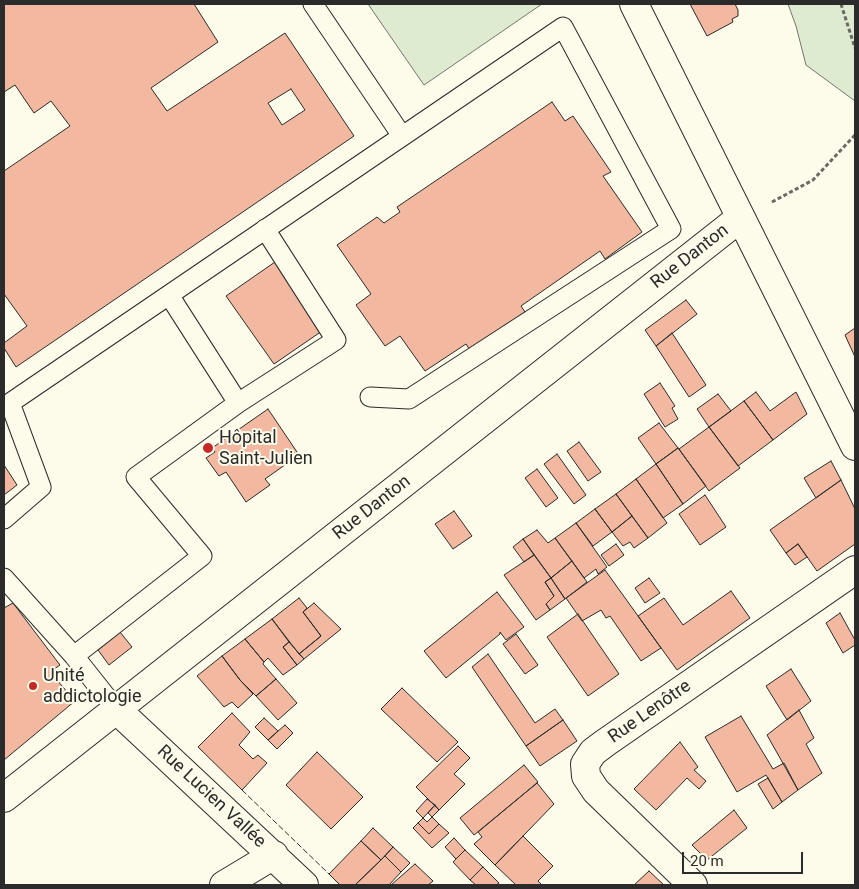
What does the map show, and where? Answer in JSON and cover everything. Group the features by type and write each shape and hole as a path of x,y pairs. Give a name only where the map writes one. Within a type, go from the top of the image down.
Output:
{"street":[{"path":"634,4 855,446"},
{"name":"Rue Danton","path":"4,798 740,218"},
{"name":"Rue Lenôtre","path":"693,885 596,791 586,776 585,764 593,752 605,743 855,570"},
{"name":"Rue Lucien Vallée","path":"116,709 304,885"},
{"path":"224,885 274,856"}],"lane":[{"path":"313,4 402,136"},
{"path":"4,519 41,487 10,403 563,27 671,229 409,399 370,398"},
{"path":"74,656 202,556 136,477 238,403 336,340 265,230"},
{"path":"169,295 238,403"},
{"path":"4,578 74,656 116,709"}],"path":[{"path":"842,4 855,48"},
{"path":"740,218 813,180 855,135"}],"green space":[{"path":"368,4 542,4 424,85"},
{"path":"788,4 855,4 855,101 806,65"}],"building":[{"path":"4,4 194,4 218,42 151,88 167,111 285,33 354,136 16,367 4,348 4,343 27,326 4,294 4,171 70,126 51,101 34,113 15,85 4,92","holes":["291,89 305,110 282,125 268,103"]},
{"path":"690,4 735,4 738,16 732,19 733,22 707,36"},
{"path":"552,102 565,121 573,116 611,172 603,176 642,232 605,259 600,251 521,306 525,312 470,350 466,344 425,371 400,336 385,346 356,305 371,294 337,245 377,217 384,223 400,212 397,207"},
{"path":"275,262 322,331 274,364 226,296"},
{"path":"686,300 697,314 656,346 645,330"},
{"path":"855,328 855,357 845,335"},
{"path":"672,333 706,385 689,397 656,346"},
{"path":"660,383 675,406 672,408 678,419 665,427 644,394"},
{"path":"756,392 770,411 796,392 807,414 773,440 744,401"},
{"path":"718,394 731,411 709,427 697,409"},
{"path":"744,401 773,440 738,466 709,427"},
{"path":"268,409 299,455 265,479 270,485 246,502 226,472 219,476 206,458 215,452 212,448"},
{"path":"659,423 678,448 656,464 638,438"},
{"path":"709,427 740,468 709,491 679,449"},
{"path":"579,442 601,472 588,481 567,451"},
{"path":"678,448 706,486 683,504 656,464"},
{"path":"557,454 586,495 574,504 544,464"},
{"path":"831,461 841,480 816,498 804,478"},
{"path":"656,464 683,504 663,518 636,479"},
{"path":"4,465 17,485 4,495"},
{"path":"537,469 558,498 546,507 525,478"},
{"path":"636,479 667,523 648,538 616,494"},
{"path":"841,480 855,509 855,544 817,571 798,544 786,553 770,530"},
{"path":"616,494 632,516 612,532 595,509"},
{"path":"705,495 726,527 700,545 679,514"},
{"path":"595,509 612,532 593,546 576,523"},
{"path":"454,511 472,536 453,549 435,524"},
{"path":"632,516 648,538 634,548 630,542 623,546 612,532"},
{"path":"576,523 607,567 598,574 596,569 584,578 555,538"},
{"path":"537,530 548,543 555,538 572,561 551,578 523,539"},
{"path":"523,539 534,555 524,562 513,547"},
{"path":"616,544 624,555 609,566 601,555"},
{"path":"798,544 807,557 795,565 786,553"},
{"path":"534,555 551,578 545,582 554,596 546,604 550,610 536,620 504,575"},
{"path":"572,561 587,582 565,599 551,578"},
{"path":"605,570 661,648 641,661 610,616 606,618 601,610 582,621 566,598"},
{"path":"551,578 565,599 550,610 546,604 554,596 545,582"},
{"path":"649,578 660,593 645,603 635,588"},
{"path":"731,591 750,618 677,670 638,616 664,598 683,625"},
{"path":"497,592 524,627 506,640 500,632 500,634 446,678 424,651"},
{"path":"299,598 307,608 303,612 321,636 299,654 272,619"},
{"name":"Unité addictologie","path":"13,603 60,665 50,672 75,701 4,760 4,608"},
{"path":"314,603 341,629 304,659 299,654 321,636 303,612"},
{"path":"840,613 855,640 855,645 843,653 826,623"},
{"path":"578,614 619,674 588,696 547,637"},
{"path":"272,619 289,642 283,647 297,665 283,675 268,658 264,662 245,639"},
{"path":"120,632 132,647 109,665 98,650"},
{"path":"516,634 538,665 525,674 503,644"},
{"path":"245,639 276,679 256,696 240,680 222,656"},
{"path":"289,642 304,659 297,665 283,647"},
{"path":"488,654 535,723 555,709 563,720 526,746 472,667"},
{"path":"222,656 253,694 238,708 232,702 224,707 197,676"},
{"path":"791,669 811,701 787,720 766,686"},
{"path":"276,679 297,703 278,720 256,696"},
{"path":"402,688 458,742 437,762 381,709"},
{"path":"799,710 814,738 806,744 822,773 798,790 767,735"},
{"path":"232,713 250,732 239,745 253,759 258,755 267,763 242,790 198,747"},
{"path":"741,716 773,769 784,763 798,790 782,802 766,775 737,792 705,737"},
{"path":"264,718 278,731 268,740 255,727"},
{"path":"563,720 577,741 540,766 526,746"},
{"path":"285,725 293,733 277,749 268,740"},
{"path":"680,742 698,767 694,770 706,781 699,789 687,778 656,810 634,789"},
{"path":"458,746 470,758 454,774 465,784 439,810 416,787"},
{"path":"317,752 363,797 331,829 286,785"},
{"path":"524,765 538,782 474,835 460,818"},
{"path":"768,778 782,802 773,809 758,784"},
{"path":"537,783 554,804 495,865 474,844 482,837 478,832"},
{"path":"427,799 435,805 423,818 416,811"},
{"path":"435,805 439,810 432,817 428,813"},
{"path":"734,810 747,828 707,860 692,845"},
{"path":"432,817 439,824 429,834 418,823 423,818 427,822"},
{"path":"418,823 429,834 439,824 449,833 432,848 413,828"},
{"path":"373,828 393,847 381,860 361,841"},
{"path":"523,836 553,866 538,881 542,885 516,885 495,865"},
{"path":"454,838 465,850 456,859 445,847"},
{"path":"361,841 381,860 355,885 340,885 329,874"},
{"path":"393,847 410,863 401,872 385,856"},
{"path":"465,850 483,867 470,880 453,862"},
{"path":"385,856 401,872 389,885 355,885"},
{"path":"415,864 433,881 428,885 391,885"},
{"path":"483,867 499,883 496,885 476,885 470,880"},
{"path":"649,871 664,885 634,885"}],"fence":[{"path":"242,790 329,874"}],"place":[{"name":"Hôpital Saint-Julien","path":"208,448"},
{"name":"Unité addictologie","path":"33,686"}]}
